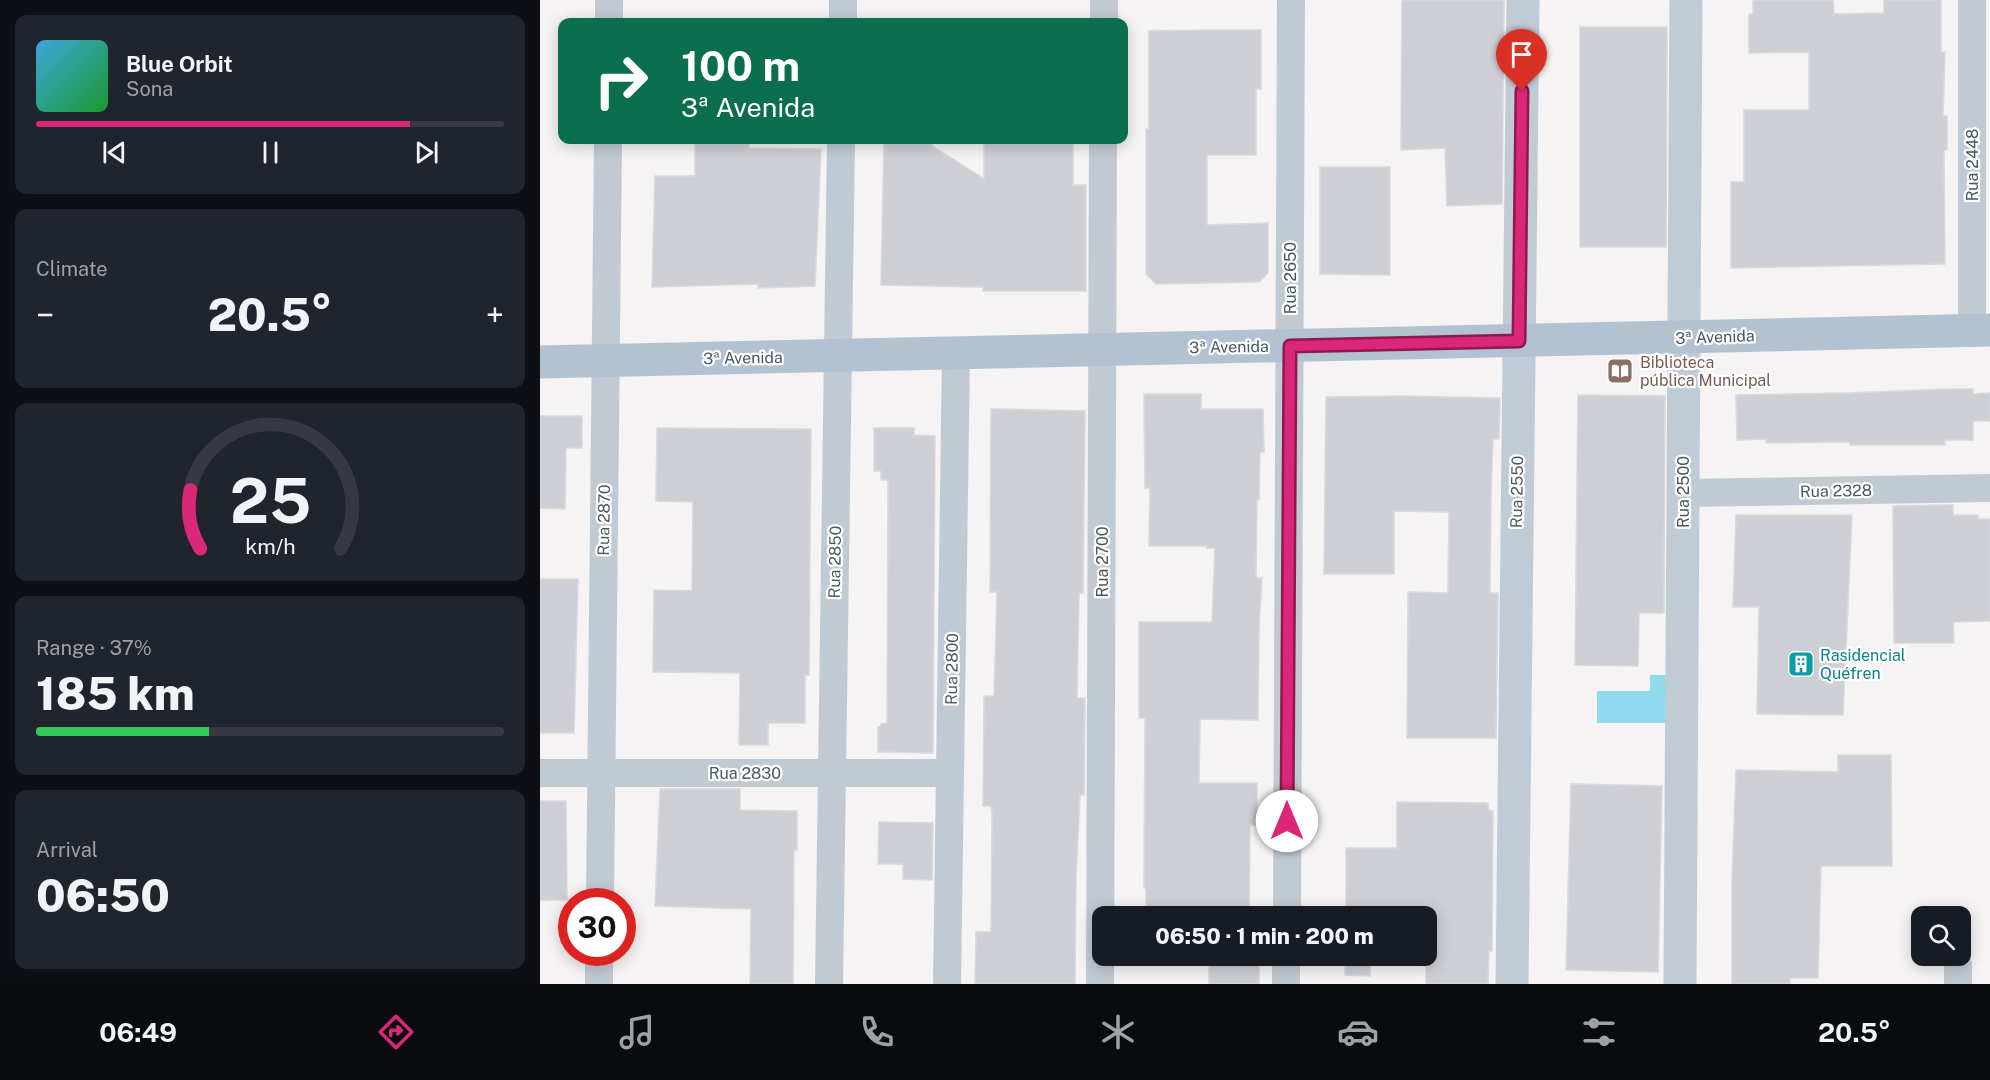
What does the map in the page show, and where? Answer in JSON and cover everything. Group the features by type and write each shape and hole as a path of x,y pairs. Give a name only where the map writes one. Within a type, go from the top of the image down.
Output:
{"main road":[{"name":"Rua 2550","path":"1512,984 1522,0"},
{"name":"Rua 2500","path":"1680,984 1686,0"},
{"name":"3ª Avenida","path":"540,362 1981,331"}],"street":[{"path":"609,0 609,18"},
{"path":"843,0 843,18"},
{"path":"1104,0 1104,18"},
{"name":"Rua 2650","path":"1287,906 1291,0"},
{"name":"Rua 2448","path":"1972,0 1981,331"},
{"name":"Rua 2870","path":"600,888 608,144"},
{"name":"Rua 2850","path":"830,984 841,144"},
{"name":"Rua 2700","path":"1100,984 1103,144"},
{"name":"Rua 2800","path":"948,984 956,353"},
{"name":"Rua 2328","path":"1683,493 1990,488"},
{"name":"Rua 2830","path":"540,773 950,773"},
{"path":"599,966 599,984"},
{"path":"1286,966 1286,984"}],"water":[{"path":"1650,675 1670,675 1669,723 1597,723 1597,691 1650,691"}],"building":[{"path":"1402,0 1504,0 1502,204 1447,206 1445,148 1401,150"},
{"path":"1753,0 1833,0 1834,14 1884,13 1884,0 1941,0 1941,52 1945,52 1943,116 1947,116 1947,150 1944,150 1945,264 1731,268 1731,182 1744,182 1744,110 1809,110 1809,52 1749,53 1749,14 1753,14"},
{"path":"1580,27 1667,27 1666,247 1580,247"},
{"path":"1261,30 1261,89 1256,89 1256,155 1207,155 1207,225 1268,223 1268,273 1259,282 1156,284 1146,274 1149,31"},
{"path":"695,144 749,144 749,148 821,149 815,286 758,288 758,284 652,287 655,176 695,176"},
{"path":"884,144 932,144 984,179 984,144 1073,144 1073,185 1086,185 1086,291 983,291 983,287 881,285"},
{"path":"1320,167 1390,167 1390,275 1320,274"},
{"path":"1973,389 1973,394 1990,393 1990,421 1973,421 1973,440 1945,440 1945,445 1850,445 1850,442 1766,443 1766,439 1737,440 1736,395"},
{"path":"1144,394 1201,394 1201,409 1263,409 1264,452 1260,452 1259,500 1257,500 1256,578 1262,578 1258,720 1200,719 1199,783 1257,783 1257,825 1250,825 1249,906 1146,905 1146,888 1144,888 1145,718 1139,718 1139,622 1212,622 1215,548 1149,546 1150,488 1145,488"},
{"path":"1578,395 1665,396 1664,613 1639,613 1638,666 1575,665"},
{"path":"1326,397 1500,398 1499,439 1493,439 1491,494 1490,593 1498,593 1496,738 1407,738 1408,592 1448,593 1449,512 1394,511 1394,574 1324,574"},
{"path":"991,409 1085,411 1083,593 1079,593 1077,698 1085,698 1084,795 1080,795 1076,878 1075,984 975,984 976,932 991,932 992,814 991,806 983,806 984,696 994,696 997,592 990,592"},
{"path":"540,416 582,416 582,448 566,448 565,509 540,508"},
{"path":"657,428 811,429 809,675 805,675 805,723 768,723 768,745 739,745 740,673 653,672 654,590 692,591 693,502 656,501"},
{"path":"874,428 914,428 914,435 935,436 933,753 878,752 878,727 887,723 888,480 881,480 881,471 874,471"},
{"path":"1953,505 1953,515 1978,515 1978,519 1990,519 1990,621 1953,622 1954,643 1894,643 1893,506"},
{"path":"1736,515 1852,515 1843,715 1757,714 1759,607 1733,607"},
{"path":"540,579 578,579 574,733 540,733"},
{"path":"1838,755 1891,755 1892,866 1821,866 1818,978 1790,978 1790,984 1732,984 1732,881 1736,770 1838,772"},
{"path":"1571,784 1662,786 1658,972 1566,970"},
{"path":"660,789 740,789 740,810 797,811 797,850 794,850 793,984 750,984 751,909 655,906"},
{"path":"540,801 566,801 567,888 558,888 558,900 540,900"},
{"path":"1397,802 1488,803 1488,810 1493,811 1492,951 1489,951 1488,984 1426,984 1426,966 1437,966 1437,906 1346,906 1346,848 1397,848"},
{"path":"879,822 933,823 932,880 903,879 903,864 878,864"},
{"path":"1209,966 1259,966 1259,984 1209,984"},
{"path":"1345,966 1370,966 1370,976 1345,975"}],"place":[{"name":"Biblioteca pública Municipal","path":"1620,371"},
{"name":"Rasidencial Quéfren","path":"1801,664"}],"route":[{"path":"1287,821 1290,346 1519,341 1522,91"}]}
